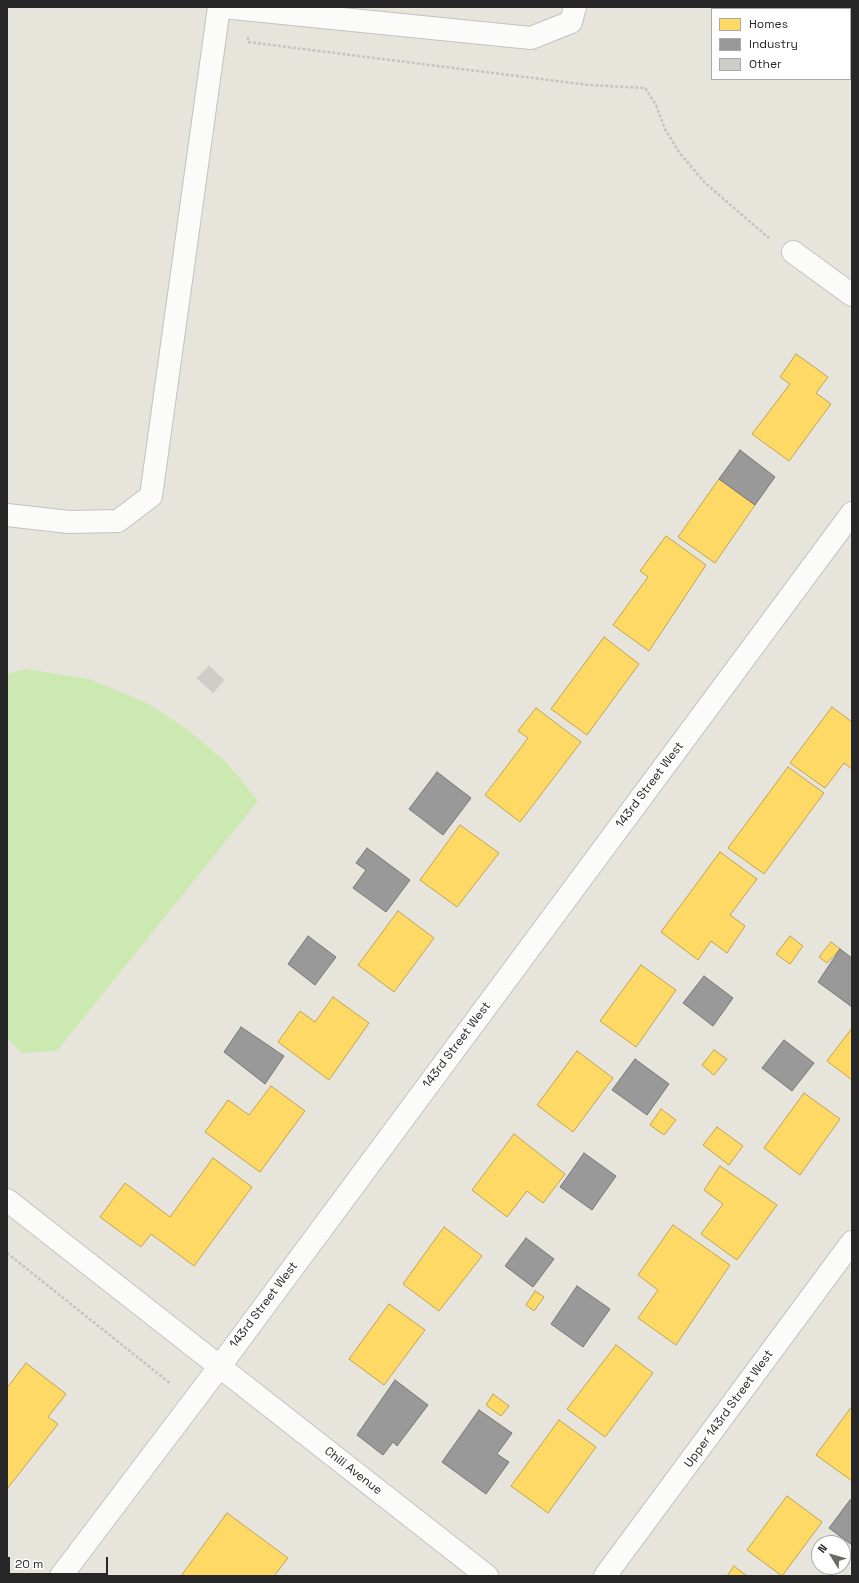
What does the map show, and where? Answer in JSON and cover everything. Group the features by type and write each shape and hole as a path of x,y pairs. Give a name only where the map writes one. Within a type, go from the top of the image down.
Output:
{"street":[{"path":"7,515 69,522 118,521 151,496 219,7"},
{"path":"223,7 531,38 571,22 575,7"},
{"path":"793,252 852,295"},
{"name":"143rd Street West","path":"61,1576 220,1366 852,513"},
{"name":"Chili Avenue","path":"7,1200 487,1576"},
{"name":"Upper 143rd Street West","path":"605,1576 852,1242"}],"path":[{"path":"252,10 248,42 589,85 645,88 656,105 665,129 679,152 705,183 732,208 779,246 793,252"},
{"path":"7,1253 175,1387"}],"green space":[{"path":"804,7 852,7 852,18 851,8"},
{"path":"25,669 89,679 145,702 187,729 226,762 258,801 57,1051 22,1053 7,1038 7,674"}],"building: Homes":[{"path":"796,354 828,377 816,393 831,404 789,461 752,434 790,384 780,377"},
{"path":"719,479 755,505 715,563 678,537"},
{"path":"666,536 706,565 649,651 613,625 648,577 640,571"},
{"path":"604,637 639,664 587,735 551,709"},
{"path":"832,707 852,722 852,769 844,763 825,788 790,763"},
{"path":"536,708 581,742 520,822 485,795 528,738 518,731"},
{"path":"788,767 824,793 764,874 728,848"},
{"path":"460,825 499,853 457,907 420,880"},
{"path":"720,852 757,879 730,915 745,926 727,953 711,941 698,960 661,932"},
{"path":"398,911 434,938 394,992 358,965"},
{"path":"790,936 803,946 790,964 776,954"},
{"path":"831,942 840,949 827,963 819,957"},
{"path":"641,965 676,990 636,1047 600,1021"},
{"path":"333,997 369,1023 329,1080 278,1042 300,1011 315,1022"},
{"path":"852,1028 852,1080 827,1061"},
{"path":"714,1050 727,1059 714,1075 702,1065"},
{"path":"577,1051 613,1078 573,1132 537,1105"},
{"path":"271,1086 305,1111 260,1172 205,1132 228,1100 249,1115"},
{"path":"804,1093 840,1119 800,1175 764,1148"},
{"path":"661,1109 676,1120 664,1135 650,1125"},
{"path":"717,1127 743,1146 729,1165 703,1145"},
{"path":"514,1134 565,1174 543,1203 527,1191 507,1217 472,1190"},
{"path":"213,1158 252,1187 194,1266 151,1234 141,1247 100,1217 125,1183 170,1217"},
{"path":"720,1166 777,1205 737,1260 701,1234 723,1204 704,1190"},
{"path":"673,1225 730,1265 676,1345 638,1318 658,1290 638,1275"},
{"path":"444,1227 482,1256 439,1311 403,1284"},
{"path":"535,1291 544,1297 534,1311 526,1305"},
{"path":"389,1304 425,1330 384,1385 349,1359"},
{"path":"616,1345 653,1373 605,1437 567,1409"},
{"path":"26,1363 66,1394 48,1417 58,1424 7,1489 7,1388"},
{"path":"493,1394 509,1406 501,1416 486,1405"},
{"path":"852,1406 852,1481 816,1455"},
{"path":"559,1420 596,1447 548,1513 511,1486"},
{"path":"787,1496 822,1522 782,1576 747,1550"},
{"path":"227,1513 288,1558 274,1576 181,1576"},
{"path":"734,1566 747,1576 727,1576"}],"building: Industry":[{"path":"740,450 775,477 755,505 719,479"},
{"path":"437,772 471,798 443,835 409,809"},
{"path":"367,848 410,880 386,912 353,888 366,870 356,863"},
{"path":"308,936 336,957 315,985 288,964"},
{"path":"840,949 852,958 852,1007 818,982"},
{"path":"704,976 733,998 713,1026 683,1003"},
{"path":"241,1027 284,1056 265,1084 224,1052"},
{"path":"784,1040 814,1063 792,1091 762,1068"},
{"path":"635,1059 669,1084 647,1115 612,1090"},
{"path":"584,1153 616,1176 592,1210 560,1187"},
{"path":"526,1238 554,1259 533,1287 505,1266"},
{"path":"577,1286 610,1309 583,1347 551,1324"},
{"path":"395,1380 428,1405 397,1446 393,1442 383,1455 357,1435"},
{"path":"479,1410 512,1433 497,1454 509,1462 486,1494 442,1462"},
{"path":"850,1500 852,1501 852,1545 851,1535 838,1535 829,1528"}],"building: Other":[{"path":"209,666 224,680 213,693 197,678"}]}
